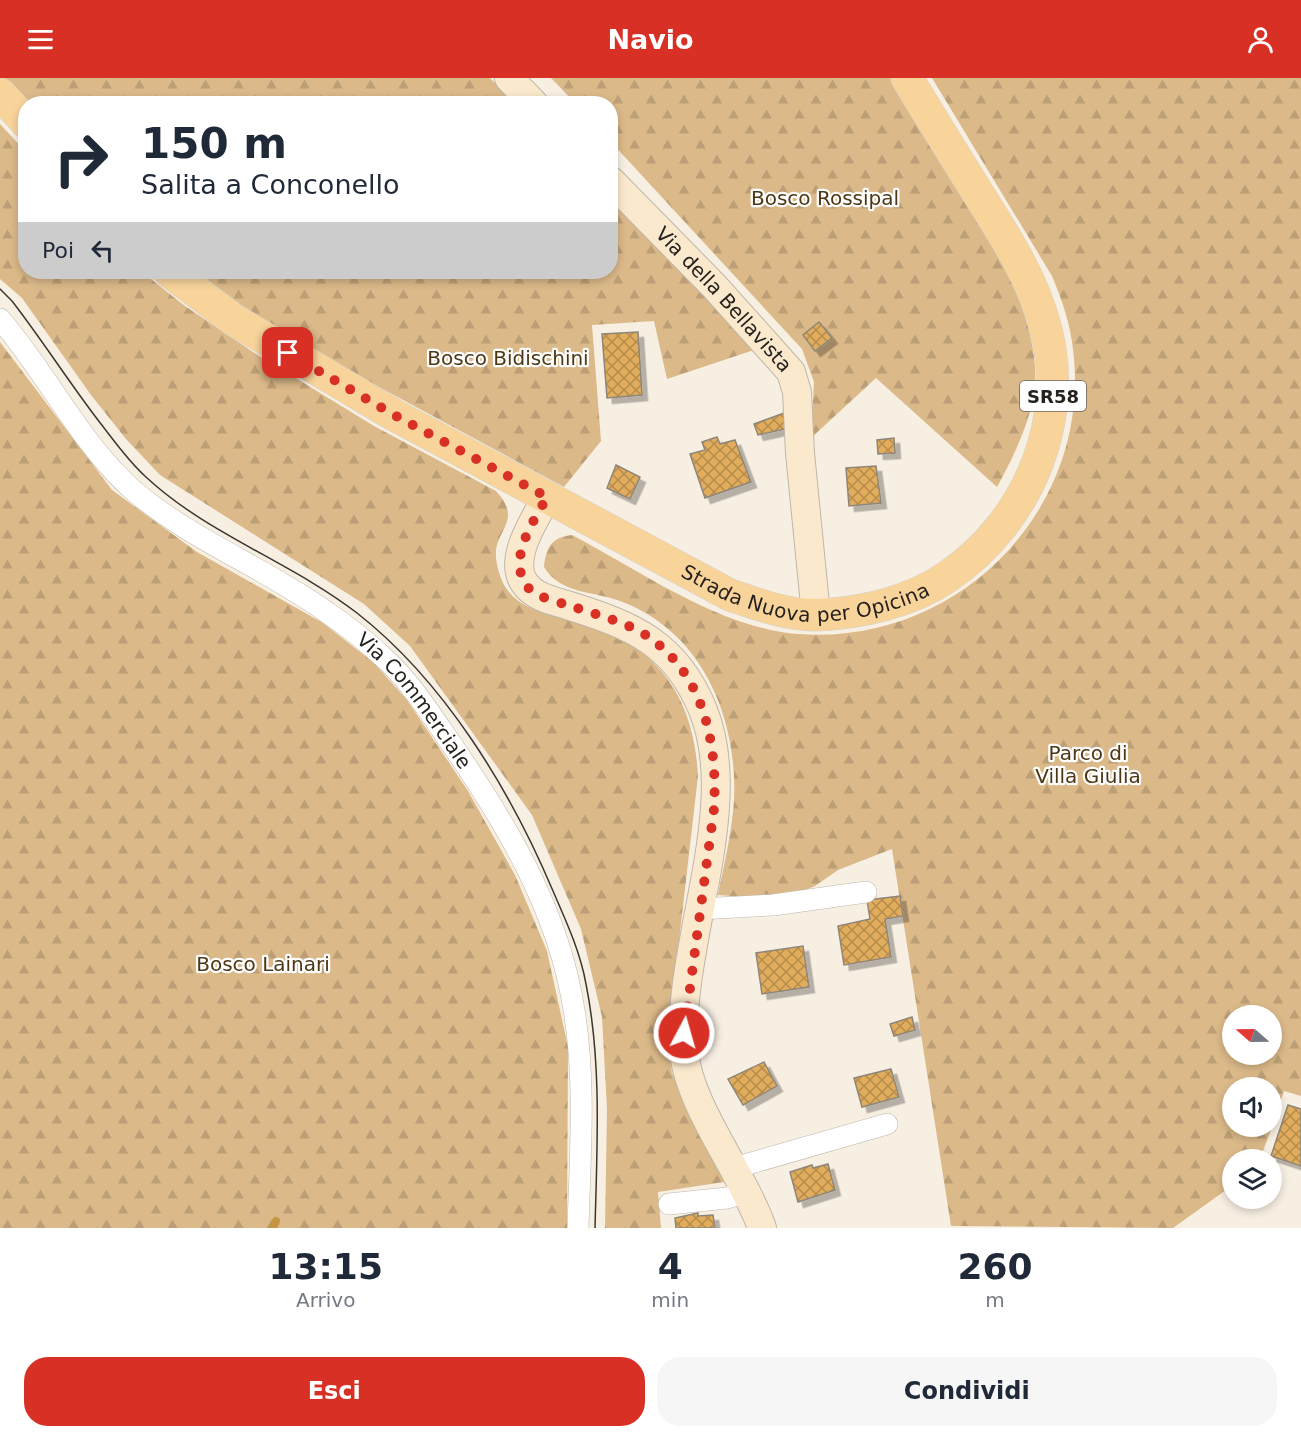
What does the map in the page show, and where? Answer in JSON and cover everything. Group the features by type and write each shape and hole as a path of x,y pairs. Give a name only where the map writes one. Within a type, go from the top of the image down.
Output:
{"main road":[{"path":"509,78 526,96"},
{"name":"Strada Nuova per Opicina","path":"179,279 234,320 394,415 730,595 772,609 816,615 861,610 910,596 946,578 977,554 1000,528 1023,496 1040,459 1052,415 1054,378 1050,350 1043,319 1027,276 907,78"},
{"path":"0,94 18,113"},
{"name":"Via della Bellavista","path":"618,188 714,286 791,372 797,392 800,453 816,615"},
{"path":"547,497 523,546 519,564 524,584 535,593 615,620 656,643 674,660 703,710 712,742 716,773 688,990 684,1051 692,1084 747,1192 762,1228"}],"street":[{"name":"Via Commerciale","path":"0,320 103,458 133,490 193,535 327,612 384,658 428,710 502,820 550,920 574,1009 581,1092 578,1228"},
{"path":"700,909 773,905 866,892"},
{"path":"734,1168 887,1124"},
{"path":"669,1204 727,1198 747,1192"}],"green space":[{"path":"0,78 490,78 508,96 18,96 18,98"},
{"name":"Bosco Rossipal","path":"551,78 891,78 960,184 984,226 1005,267 1022,309 1033,348 1035,385 1030,411 1015,451 997,487 876,378 811,438 814,382 802,349 618,150 618,96 568,96"},
{"name":"Parco di Villa Giulia","path":"932,78 1301,78 1301,1096 1284,1091 1282,1097 1282,1077 1222,1077 1222,1137 1268,1137 1264,1149 1222,1149 1222,1193 1173,1228 951,1226 892,849 838,870 815,886 796,894 759,898 718,895 732,824 734,769 721,709 709,681 693,656 673,633 649,615 620,601 568,587 551,576 544,567 546,554 551,544 559,538 572,535 710,610 768,630 798,634 857,632 911,617 961,591 1003,556 1037,513 1061,463 1073,408 1073,349 1052,276"},
{"path":"0,124 18,143 18,279 151,279 185,306 253,352 374,426 496,491 508,511 507,523 497,545 496,556 500,576 509,592 529,607 608,634 633,647 651,660 665,675 677,693 692,732 698,776 667,1045 672,1073 724,1182 658,1192 661,1228 605,1228 607,1109 602,1017 581,929 532,815 410,646 364,604 160,475 126,439 91,395 22,298 0,279"},
{"name":"Bosco Bidischini","path":"618,206 760,348 667,379 654,321 592,325 601,441 564,487 303,346 227,300 199,279 618,279"},
{"name":"Bosco Lainari","path":"0,342 112,490 197,552 323,623 373,662 407,700 468,791 515,875 547,951 568,1047 567,1228 0,1228"}],"building":[{"path":"819,322 832,338 815,351 803,335"},
{"path":"638,332 642,395 607,398 602,334"},
{"path":"784,413 785,429 758,435 754,424"},
{"path":"717,437 720,444 735,440 751,482 705,498 690,454 705,450 702,442"},
{"path":"894,438 895,453 878,454 877,440"},
{"path":"616,465 640,477 630,499 607,488"},
{"path":"876,466 881,503 849,506 846,468"},
{"path":"900,896 903,916 885,919 891,957 844,965 838,926 870,919 867,900"},
{"path":"803,946 809,987 762,994 756,953"},
{"path":"912,1017 915,1030 894,1036 890,1024"},
{"path":"764,1062 777,1086 743,1105 728,1079"},
{"path":"891,1069 899,1097 862,1107 854,1078"},
{"path":"1288,1105 1301,1109 1301,1166 1282,1160 1282,1149 1273,1149 1277,1137 1282,1137 1282,1123"},
{"path":"828,1164 835,1190 798,1202 790,1172 812,1165 813,1168"},
{"path":"698,1213 698,1216 713,1215 715,1228 676,1228 675,1218"}],"waterway":[{"path":"273,1228 276,1221"}],"tram line":[{"path":"0,289 35,331 122,452 140,471 195,515 305,578 357,613 389,640 418,671 472,739 495,776 536,853 568,925 583,972 591,1014 596,1075 595,1228"}],"route":[{"path":"288,353 394,415 547,497 523,546 519,564 524,584 535,593 551,600 615,620 637,630 656,643 674,660 688,681 703,710 712,742 716,773 714,809 684,1033"}]}
